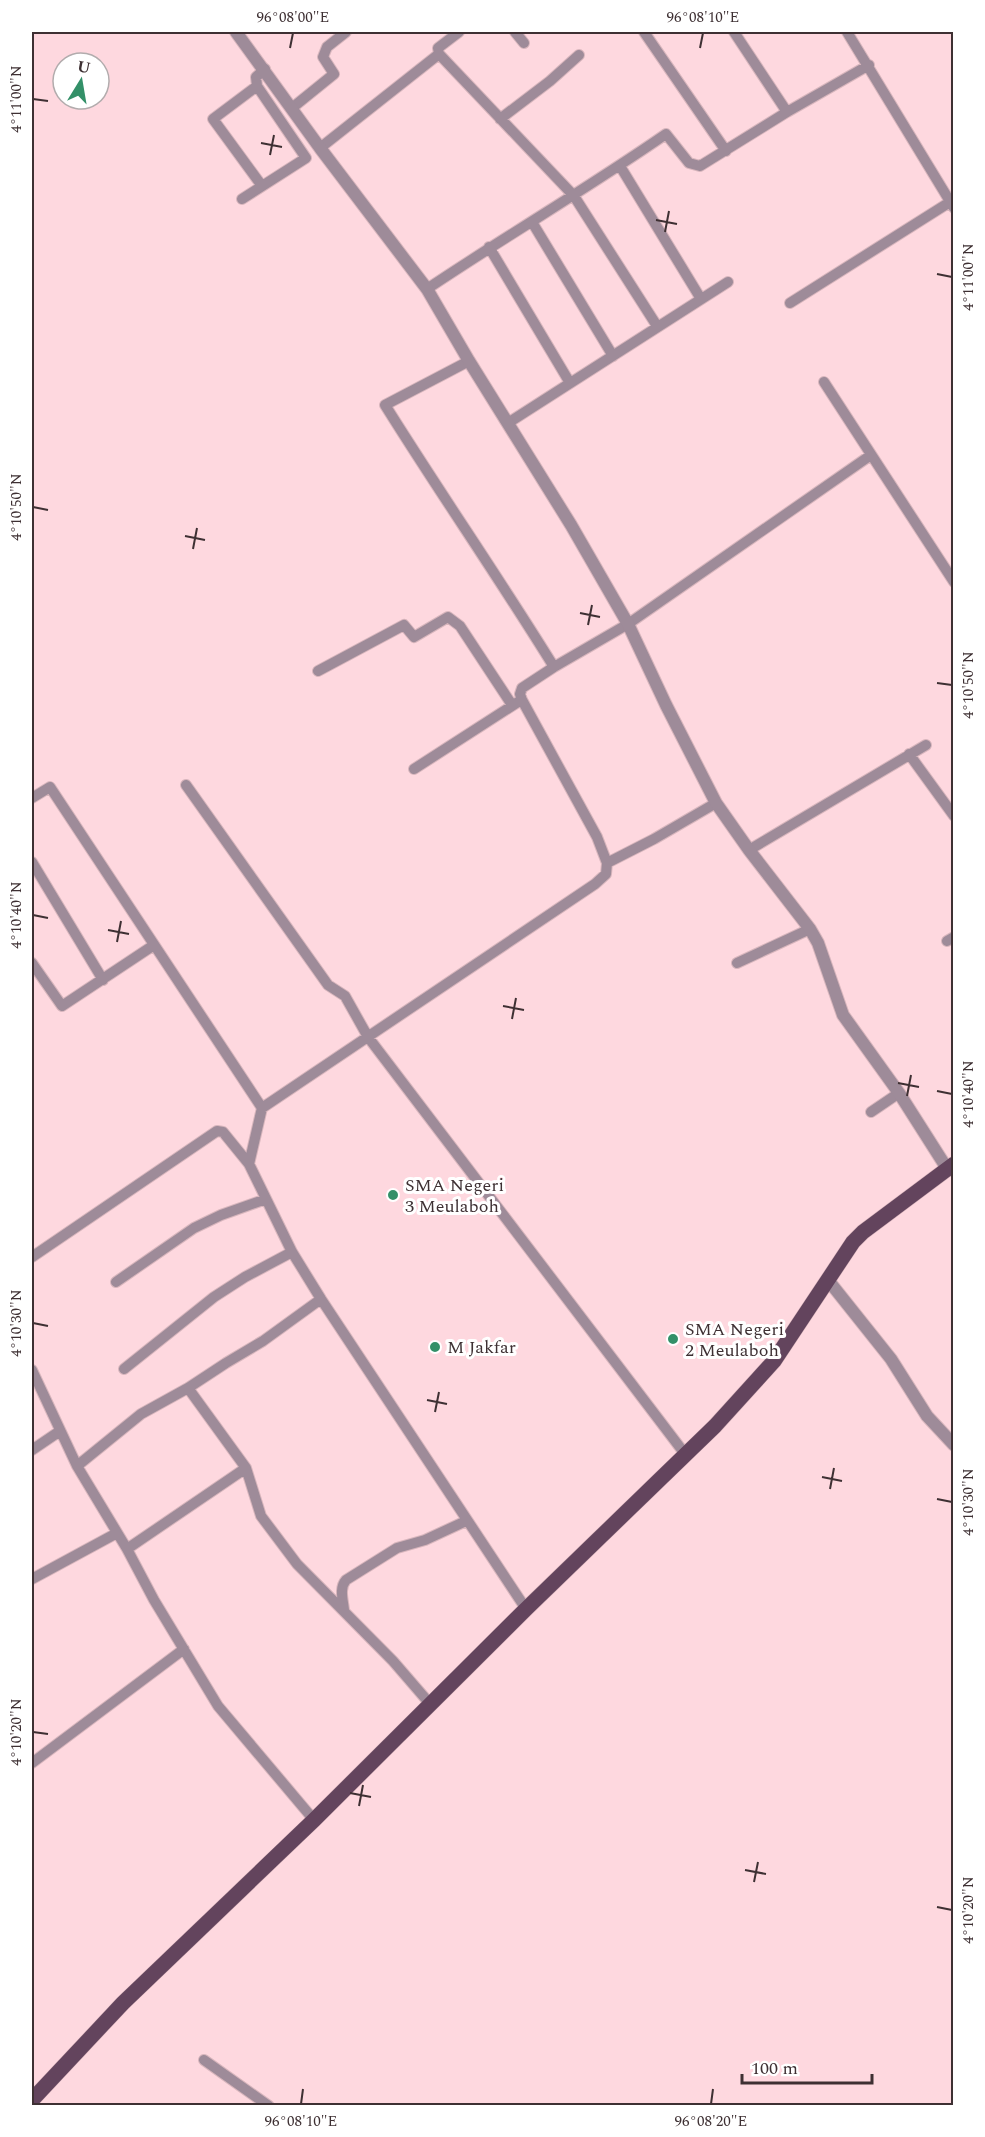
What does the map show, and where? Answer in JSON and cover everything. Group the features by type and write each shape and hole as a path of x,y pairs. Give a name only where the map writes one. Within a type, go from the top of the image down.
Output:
{"main road":[{"path":"33,2096 123,2003 314,1820 526,1609 715,1426 774,1360 853,1242 863,1232 951,1167"}],"street":[{"path":"236,32 426,289 594,563 628,624 716,803 810,929 818,944 843,1015 951,1167"},
{"path":"292,108 334,74 323,57 327,47 346,32"},
{"path":"459,32 438,48 440,54 574,196 657,327"},
{"path":"515,32 524,43"},
{"path":"645,32 726,151"},
{"path":"734,32 787,112"},
{"path":"790,303 952,205 847,32"},
{"path":"320,148 440,54"},
{"path":"500,120 579,55"},
{"path":"426,289 489,247 574,196 666,134 685,159 695,166 700,166 869,65"},
{"path":"242,198 306,158 257,86 256,77 265,69"},
{"path":"257,86 213,119 262,186"},
{"path":"620,166 701,299"},
{"path":"532,222 613,356"},
{"path":"489,247 570,383"},
{"path":"508,423 728,282"},
{"path":"469,361 385,405 447,505 490,565 554,667"},
{"path":"824,382 954,582"},
{"path":"249,1164 262,1108 596,884 606,874 607,863 597,837 522,700 520,694 522,688 628,624 871,456"},
{"path":"318,671 404,625 414,637 448,617 460,626 512,705"},
{"path":"414,769 522,700"},
{"path":"749,850 926,745"},
{"path":"909,754 954,816"},
{"path":"186,785 328,985 345,996 368,1037 685,1454"},
{"path":"32,798 50,787 262,1108"},
{"path":"607,863 716,803"},
{"path":"32,862 103,980"},
{"path":"737,963 810,929"},
{"path":"32,963 62,1006 154,945"},
{"path":"872,1112 899,1093"},
{"path":"32,1257 217,1131 223,1132 249,1164 292,1252 321,1299 526,1609"},
{"path":"116,1282 194,1228 221,1215 266,1199"},
{"path":"124,1370 214,1297 245,1277 292,1252"},
{"path":"828,1280 891,1359 927,1416 954,1445"},
{"path":"77,1466 141,1414 188,1388 263,1341 321,1299"},
{"path":"32,1370 77,1466 218,1706 314,1820"},
{"path":"188,1388 246,1468 261,1516 297,1564 393,1661 431,1705"},
{"path":"32,1450 60,1431"},
{"path":"127,1549 246,1468"},
{"path":"344,1611 342,1594 346,1580 397,1548 425,1540 466,1521"},
{"path":"32,1579 117,1533"},
{"path":"32,1763 184,1649"},
{"path":"204,2060 269,2106"}],"place":[{"name":"SMA Negeri 3 Meulaboh","path":"393,1195"},
{"name":"SMA Negeri 2 Meulaboh","path":"673,1339"},
{"name":"M Jakfar","path":"435,1347"}]}
